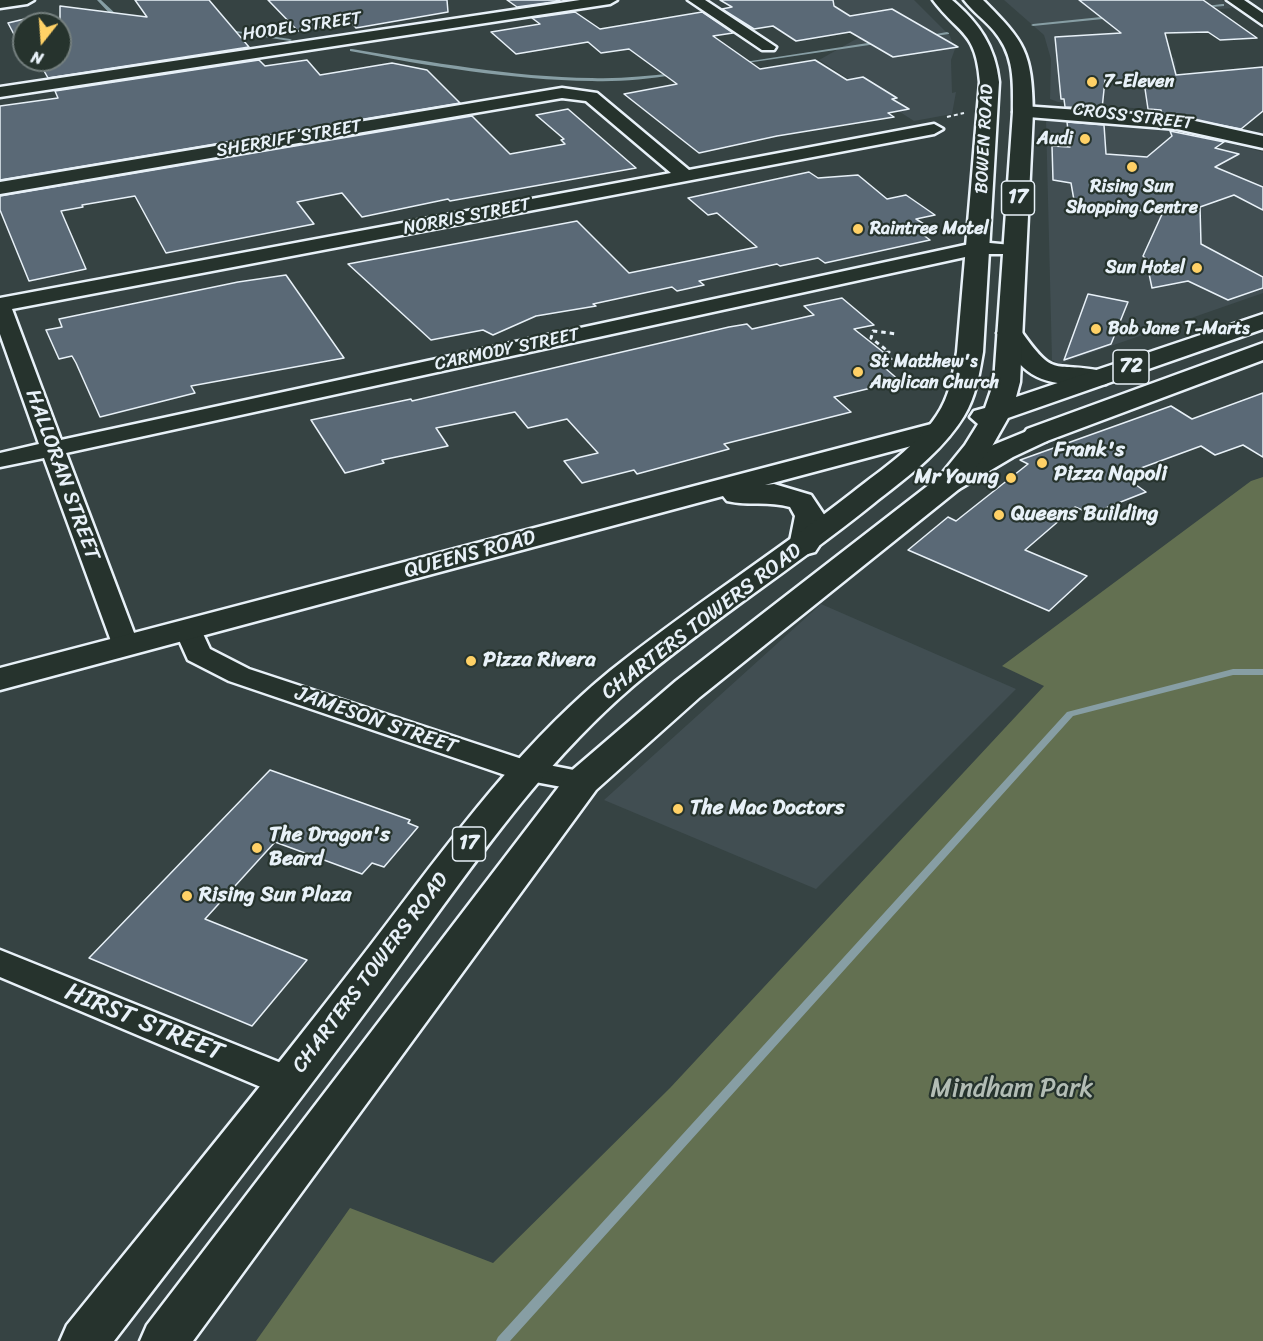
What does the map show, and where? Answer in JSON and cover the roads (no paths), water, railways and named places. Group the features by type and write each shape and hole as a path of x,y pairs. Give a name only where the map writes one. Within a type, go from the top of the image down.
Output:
{"main road":[{"name":"BOWEN ROAD","path":"939,430 958,403 964,386 970,352 988,106 987,64 982,48 964,20 942,0"},
{"name":"BOWEN ROAD","path":"949,483 975,453 998,413 1007,382 1023,109 1023,72 1015,49 1002,29 973,0"},
{"name":"CROSS STREET","path":"988,106 1177,123 1263,142"},
{"name":"72","path":"998,413 1263,321"},
{"path":"1010,333 1029,364 1042,372 1097,378"},
{"name":"72","path":"949,483 995,455 1037,435 1263,351"},
{"name":"QUEENS ROAD","path":"0,679 189,631 998,413"},
{"name":"CHARTERS TOWERS ROAD","path":"84,1341 288,1082 525,771 572,722 625,677 804,546 904,465 939,430"},
{"name":"CHARTERS TOWERS ROAD","path":"165,1341 583,781 688,688 949,483"},
{"path":"660,503 753,493 787,495 801,501 809,511 809,524 804,546"}],"street":[{"path":"0,4 27,0"},
{"name":"HODEL STREET","path":"0,92 610,0"},
{"path":"695,0 768,47"},
{"path":"1234,0 1263,20"},
{"path":"480,6 495,18"},
{"name":"SHERRIFF STREET","path":"0,188 562,93 591,97 686,176"},
{"name":"NORRIS STREET","path":"0,305 934,129"},
{"name":"CARMODY STREET","path":"0,460 979,248 1015,250"},
{"name":"HALLORAN STREET","path":"0,305 125,646"},
{"name":"JAMESON STREET","path":"189,631 198,654 239,675 525,771 583,781"},
{"name":"HIRST STREET","path":"0,963 288,1082"}],"waterway":[{"path":"99,0 120,18"},
{"path":"1201,7 1222,5"},
{"path":"1033,25 1111,17"},
{"path":"225,30 290,40"},
{"path":"927,36 947,33"},
{"path":"740,63 881,42"},
{"path":"352,50 472,70 553,78 634,79 674,74"},
{"path":"502,1341 1070,714 1233,672 1263,672"}],"place":[{"name":"7-Eleven","path":"1092,82"},
{"name":"Audi","path":"1085,139"},
{"name":"Rising Sun Shopping Centre","path":"1132,167"},
{"name":"Raintree Motel","path":"858,229"},
{"name":"Sun Hotel","path":"1197,268"},
{"name":"Bob Jane T-Marts","path":"1096,329"},
{"name":"St Matthew's Anglican Church","path":"858,372"},
{"name":"Frank's Pizza Napoli","path":"1042,463"},
{"name":"Mr Young","path":"1011,478"},
{"name":"Queens Building","path":"999,515"},
{"name":"Pizza Rivera","path":"471,661"},
{"name":"The Mac Doctors","path":"678,809"},
{"name":"The Dragon's Beard","path":"257,848"},
{"name":"Rising Sun Plaza","path":"187,896"}],"park label":[{"name":"Mindham Park","path":"1012,1089"}]}
